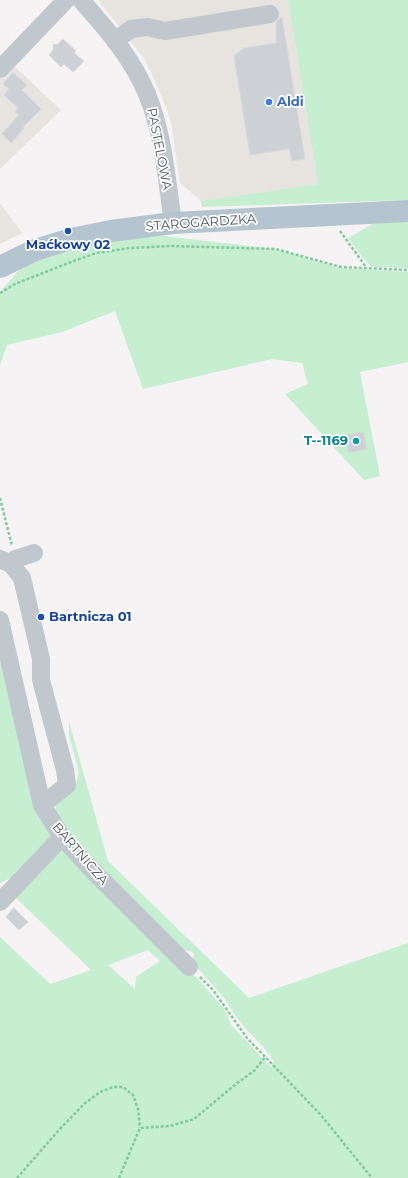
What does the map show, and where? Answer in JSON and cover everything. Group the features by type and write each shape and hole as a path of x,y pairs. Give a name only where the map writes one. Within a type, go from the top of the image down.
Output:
{"main road":[{"name":"STAROGARDZKA","path":"0,267 35,250 71,239 111,231 173,224 408,211"}],"street":[{"path":"0,69 66,0"},
{"name":"PASTELOWA","path":"82,0 116,41 129,60 149,99 161,146 173,224"},
{"path":"116,41 131,28 147,27 165,31 270,14"},
{"path":"34,553 9,561 22,578 41,659 41,680 65,770 67,785 42,805"},
{"name":"BARTNICZA","path":"0,620 42,805 62,837 94,872 189,966"},
{"path":"15,686 41,680"},
{"path":"0,902 62,837"}],"path":[{"path":"328,215 367,268"},
{"path":"0,293 15,284 96,253 130,248 171,246 276,249 341,267 408,270"},
{"path":"0,498 9,561"},
{"path":"202,979 213,990 247,1038 266,1056 320,1114 372,1178"},
{"path":"140,1128 170,1126 194,1119 255,1070 266,1056"},
{"path":"17,1178 84,1104 100,1092 113,1087 123,1087 133,1095 138,1109 140,1128 119,1178"}],"shaded area":[{"path":"98,0 288,0 318,184 201,201 180,183 171,122 162,97 145,60"},
{"path":"12,64 61,110 0,169 0,76"},
{"path":"0,203 22,233 0,244"}],"green space":[{"path":"288,0 408,0 408,200 202,207 201,201 318,184"},
{"path":"408,219 408,268 372,267 348,238 378,221"},
{"path":"164,236 267,248 340,268 408,272 408,362 360,372 380,476 364,480 285,394 308,384 302,363 272,359 143,389 115,311 62,332 7,345 0,365 0,292 20,269 45,258 108,241"},
{"path":"0,661 27,776 55,837 25,871 0,883"},
{"path":"69,721 108,861 249,998 408,943 408,1178 0,1178 0,937 50,984 91,970 14,896 62,846 199,980 224,1009 232,1026 271,1067 274,1061 244,1027 224,998 195,965 193,960 194,954 190,951 178,949 100,875 54,813 56,805 75,787 79,773 69,735","holes":["148,950 160,961 136,977 135,989 108,965"]}],"building":[{"name":"Aldi","path":"282,17 305,159 292,161 289,149 250,155 234,56 244,48 276,43 276,23"},
{"path":"63,39 76,51 74,53 84,61 73,72 64,64 61,67 49,55 53,50 53,45 58,44"},
{"path":"13,73 27,85 22,90 41,109 23,127 24,128 11,143 2,134 19,115 15,112 18,108 4,95 9,89 3,84"},
{"name":"T--1169","path":"363,432 367,449 349,453 345,436"},
{"path":"14,908 28,922 19,930 6,917"}],"place":[{"name":"Aldi","path":"269,102"},
{"name":"Maćkowy 02","path":"68,231"},
{"name":"T--1169","path":"356,441"},
{"name":"Bartnicza 01","path":"41,617"}]}
